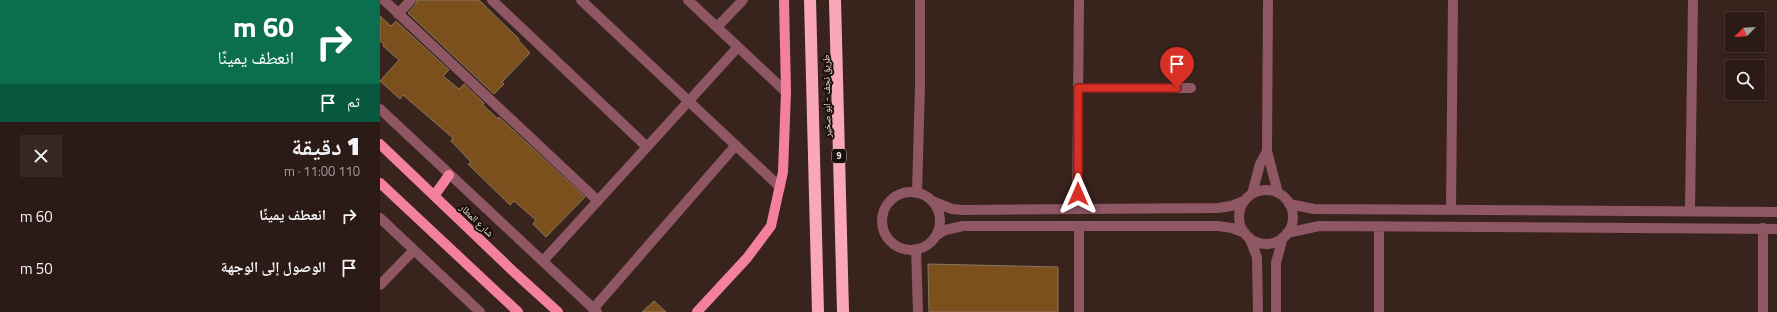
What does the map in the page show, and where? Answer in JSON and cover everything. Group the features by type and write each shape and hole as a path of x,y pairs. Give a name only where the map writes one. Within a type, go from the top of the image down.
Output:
{"highway":[{"name":"طريق نجف - ابو صخير","path":"810,0 818,312"},
{"name":"طريق نجف - ابو صخير","path":"835,0 843,312"}],"main road":[{"path":"697,312 747,258 771,226 783,172 786,92 784,0"},
{"name":"شارع المطار","path":"380,144 558,312"},
{"path":"434,196 449,175"},
{"path":"380,183 518,312"}],"street":[{"path":"384,0 598,201"},
{"path":"398,14 411,0"},
{"path":"492,0 647,147"},
{"path":"581,0 780,187"},
{"path":"688,0 786,92"},
{"path":"717,27 743,0"},
{"path":"917,192 920,85 920,0"},
{"path":"1077,209 1079,0"},
{"path":"1268,0 1267,151 1278,193"},
{"path":"1451,210 1453,0"},
{"path":"1690,212 1693,0"},
{"path":"543,261 738,47"},
{"path":"1078,88 1191,88"},
{"path":"380,109 595,310 736,145"},
{"path":"1252,194 1258,172 1267,151"},
{"path":"1777,212 1314,209 1289,204 1278,193 1270,190 1261,190 1252,194 1244,201 1231,206 1218,208 963,210 952,209 932,201 917,192 906,192 896,197 888,204 883,214 883,226 887,236 895,244 905,249 924,247 945,230 963,226 1218,226 1232,228 1262,243 1271,243 1285,235 1319,226 1777,229"},
{"path":"932,201 937,208 940,217 940,226 937,235"},
{"path":"1244,201 1240,209 1239,218 1255,250 1258,264 1258,312"},
{"path":"1276,312 1276,263 1292,219 1289,204"},
{"path":"380,218 480,312"},
{"path":"1079,226 1079,312"},
{"path":"1379,226 1379,312"},
{"path":"1763,228 1763,312"},
{"path":"916,249 918,312"},
{"path":"380,285 414,250"}],"building":[{"path":"417,0 479,0 519,39 518,40 530,53 502,82 504,84 494,94 408,13 416,4"},
{"path":"380,16 391,26 396,21 449,70 443,76 459,89 464,84 484,103 483,105 498,119 499,117 585,197 546,237 533,224 536,220 514,201 510,205 468,164 471,162 451,141 453,138 403,95 400,99 380,81 399,60 383,46 384,44 380,41"},
{"path":"928,264 1058,267 1058,312 929,312"},
{"path":"654,301 666,312 642,312"}],"route":[{"path":"1078,194 1078,88 1177,88"}]}
